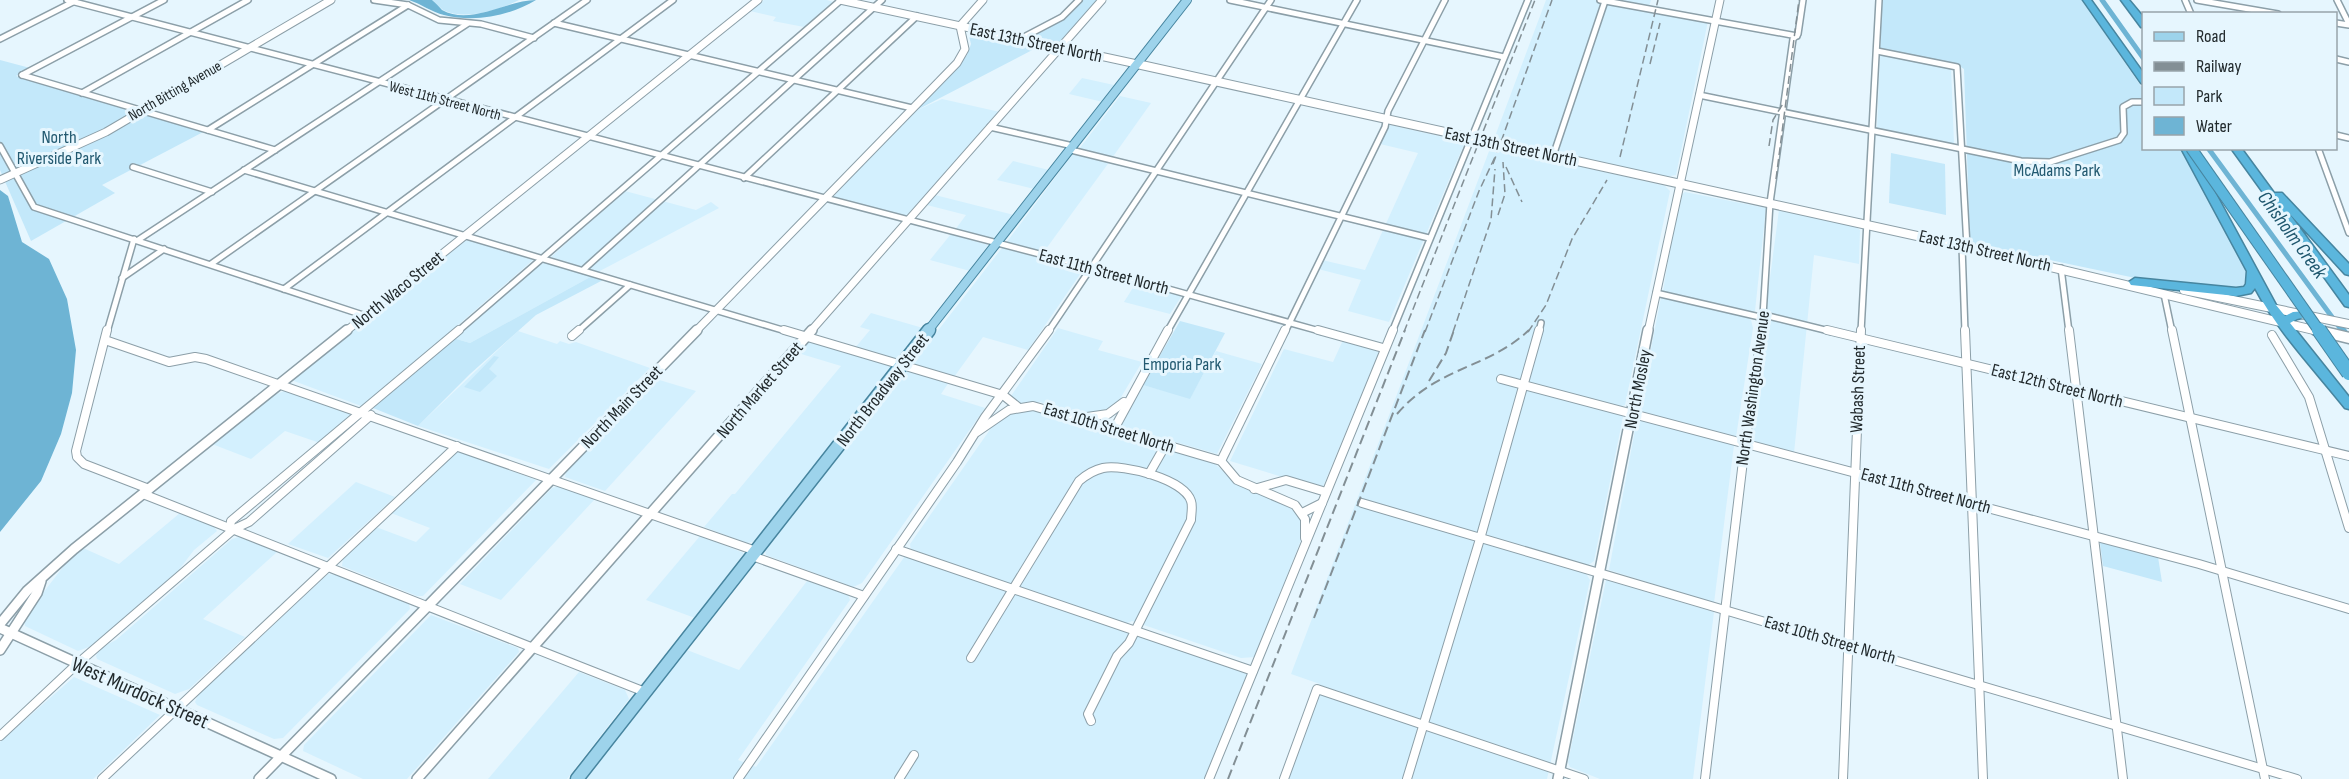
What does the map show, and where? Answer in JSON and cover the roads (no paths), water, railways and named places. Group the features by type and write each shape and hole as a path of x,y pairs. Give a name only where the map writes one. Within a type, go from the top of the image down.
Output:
{"highway":[{"path":"2087,0 2142,78"},
{"path":"2125,0 2142,22"},
{"path":"2187,150 2271,307 2349,405"},
{"path":"2192,150 2349,373"},
{"path":"2238,150 2349,303"},
{"path":"2239,150 2347,268"},
{"path":"2135,282 2236,292 2247,290 2252,285 2252,270"},
{"path":"2283,323 2293,316 2302,314"}],"main road":[{"name":"North Broadway Street","path":"577,779 1187,0"},
{"name":"East 13th Street North","path":"1137,64 1965,246 2349,339"},
{"name":"East 13th Street North","path":"2061,268 2349,324"}],"street":[{"name":"West 11th Street North","path":"67,0 311,66 824,198"},
{"path":"164,0 22,75 275,150"},
{"path":"82,93 248,0"},
{"name":"North Bitting Avenue","path":"0,180 106,132 331,0"},
{"path":"374,0 408,6 439,20 481,24 534,38"},
{"path":"211,264 588,0"},
{"path":"285,289 673,0"},
{"name":"North Waco Street","path":"0,626 27,591 41,581 74,549 758,0"},
{"path":"0,736 77,664 232,529 245,525 543,258 841,0"},
{"name":"East 13th Street North","path":"841,0 1137,64"},
{"path":"583,270 882,0"},
{"path":"960,26 983,0"},
{"path":"1020,39 1062,17 1079,0"},
{"name":"North Market Street","path":"417,779 1102,0"},
{"path":"1230,0 1504,57"},
{"path":"738,779 986,415 1003,395 1093,268 1214,81 1271,0"},
{"path":"1113,430 1187,294 1358,0"},
{"path":"1221,462 1445,0"},
{"path":"1209,779 1527,0"},
{"path":"1553,156 1602,0 1797,36"},
{"name":"North Mosley","path":"1559,775 1656,293 1720,0"},
{"name":"North Washington Avenue","path":"1705,779 1727,610 1745,444 1764,317 1770,203 1793,39 1797,36 1803,0"},
{"name":"Wabash Street","path":"1843,779 1850,646 1860,338 1874,131 1879,0"},
{"path":"2197,0 2266,12"},
{"path":"2337,0 2349,25"},
{"path":"0,39 76,1"},
{"path":"208,130 408,6"},
{"path":"744,178 917,16"},
{"path":"554,23 912,108"},
{"path":"467,24 136,240 122,278 75,446 78,458 84,464 232,529 645,692"},
{"name":"North Main Street","path":"259,779 716,311 963,54 965,45 960,26"},
{"path":"1877,51 1958,67 1965,246 1966,364 1983,779"},
{"path":"1699,95 2021,161 2050,162 2119,140 2124,133 2123,107 2132,102 2142,102"},
{"path":"990,127 1429,238"},
{"path":"0,146 34,207 366,316"},
{"path":"2320,150 2349,233"},
{"path":"134,167 212,192"},
{"name":"East 10th Street North","path":"244,170 1003,395 1018,406 1033,406 1221,462 1237,480 1254,489 1287,500 1302,513"},
{"name":"East 11th Street North","path":"824,198 1093,268 1383,348"},
{"path":"122,278 164,249"},
{"path":"2061,268 2123,779"},
{"path":"572,336 630,285"},
{"name":"East 12th Street North","path":"1656,293 1860,338 2349,456"},
{"path":"2164,294 2265,779"},
{"path":"1407,779 1480,538 1541,323"},
{"path":"2272,335 2309,397 2349,528"},
{"path":"105,340 169,362 195,357 206,359 282,384 651,514 864,596"},
{"name":"East 11th Street North","path":"1501,379 2094,536 2349,609"},
{"path":"1071,417 1093,418 1108,414 1131,396"},
{"path":"975,434 998,416 1018,406"},
{"path":"232,529 231,521 367,414"},
{"path":"102,779 457,446"},
{"path":"1149,474 1165,446"},
{"path":"971,658 1079,481 1106,467 1149,474 1176,486 1188,495 1193,513 1129,643 1117,656 1089,714 1091,721"},
{"path":"1254,489 1286,480 1326,492"},
{"path":"1305,541 1306,525 1302,513 1324,501"},
{"name":"East 10th Street North","path":"1362,503 2297,779"},
{"path":"896,549 1253,671"},
{"name":"North Waco Street","path":"0,650 37,593 41,581"},
{"name":"West Murdock Street","path":"0,626 77,664 332,779"},
{"path":"1284,779 1317,689 1424,725 1559,775 1584,779"},
{"path":"899,779 914,755"}],"water":[{"path":"409,0 432,0 442,10 465,15 536,0 503,14 468,18 440,14"},
{"path":"0,190 8,196 22,242 49,259 67,299 76,350 72,393 61,434 41,481 0,532"}],"waterway":[{"name":"Chisholm Creek","path":"2102,0 2142,56"},
{"name":"Chisholm Creek","path":"2209,150 2343,332"},
{"name":"Chisholm Creek","path":"2342,330 2347,337"}],"railway":[{"path":"1404,332 1535,0"},
{"path":"1493,164 1552,0"},
{"path":"1620,157 1658,0"},
{"path":"1776,179 1799,0"},
{"path":"1650,64 1660,23"},
{"path":"1769,146 1773,120 1784,102"},
{"path":"1425,332 1479,191 1495,157"},
{"path":"1498,215 1505,194 1503,162"},
{"path":"1506,167 1522,202"},
{"path":"1453,332 1491,220 1495,169"},
{"path":"1528,332 1546,305 1572,239 1607,180"},
{"path":"1228,779 1405,330"},
{"path":"1314,618 1425,330"},
{"path":"1429,381 1446,353 1454,330"},
{"path":"1397,414 1429,386 1497,353 1529,330"}],"park label":[{"name":"North Riverside Park","path":"59,147"},
{"name":"McAdams Park","path":"2057,170"},
{"name":"Emporia Park","path":"1182,364"}]}
